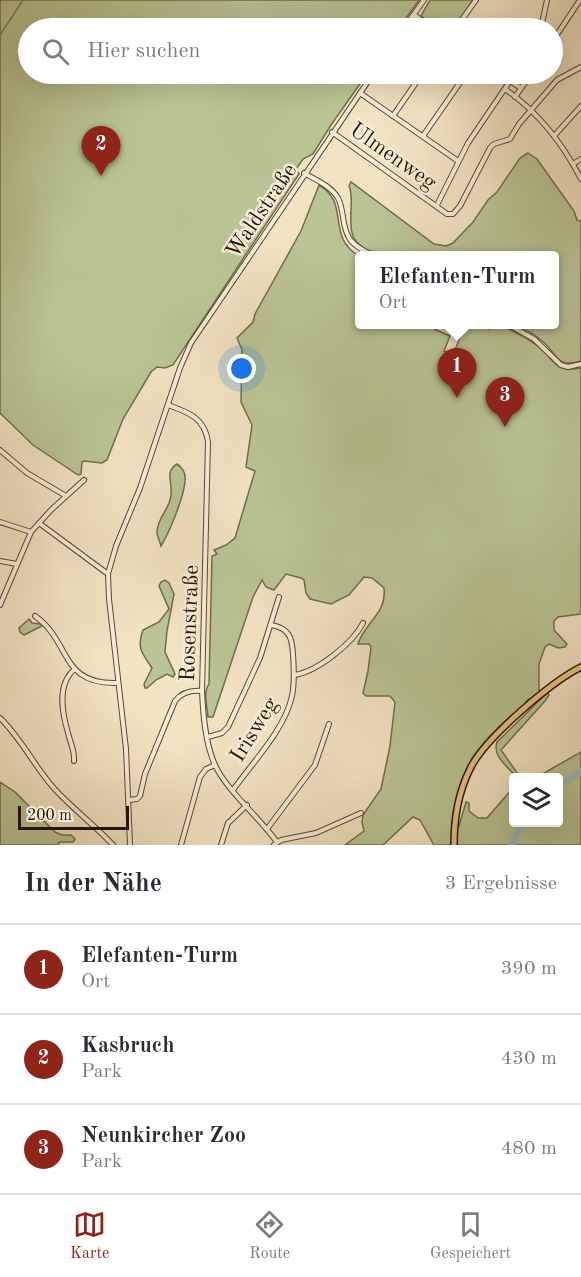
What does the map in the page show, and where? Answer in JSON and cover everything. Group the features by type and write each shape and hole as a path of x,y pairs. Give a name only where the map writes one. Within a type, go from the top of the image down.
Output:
{"main road":[{"path":"454,845 457,804 461,789 475,760 503,728 544,691 581,667"}],"street":[{"path":"412,18 424,0"},
{"path":"463,18 476,0"},
{"path":"543,18 547,0"},
{"path":"563,26 580,0"},
{"path":"414,15 418,18"},
{"path":"563,77 581,68"},
{"name":"Waldstraße","path":"130,845 126,749 108,574 119,536 140,488 180,368 191,343 366,84"},
{"path":"393,116 415,84"},
{"path":"423,136 459,84"},
{"path":"508,84 475,132 436,205 450,215 456,212 490,148 494,144 510,139 554,84"},
{"path":"515,84 521,88"},
{"path":"515,97 524,84"},
{"path":"505,89 531,110 554,136 581,179"},
{"path":"360,93 458,161"},
{"path":"554,136 581,106"},
{"name":"Ulmenweg","path":"332,132 436,205"},
{"path":"573,164 581,159"},
{"path":"304,173 333,191 340,203 349,240 364,251"},
{"path":"516,329 534,339 561,365 568,367 581,364"},
{"name":"Rosenstraße","path":"168,405 200,421 208,437 202,691 208,737 215,765 267,829 275,843"},
{"path":"0,450 27,473 66,496"},
{"path":"0,605 31,532 84,480"},
{"path":"0,522 31,532"},
{"path":"39,522 108,574"},
{"path":"0,561 17,564"},
{"path":"208,737 222,733 228,727 260,658 279,597"},
{"path":"36,616 46,626 75,669 91,681 103,684 118,683"},
{"path":"294,675 306,673 316,667 353,638 363,623"},
{"name":"Irisweg","path":"233,790 286,714 292,696 294,675 290,634 284,628 271,624"},
{"path":"74,761 65,721 63,697 65,683 75,669"},
{"path":"129,800 138,800 140,796 145,774 175,701 189,691 202,691"},
{"path":"0,718 17,736 55,789 91,821 113,845"},
{"path":"267,829 315,765 329,724"},
{"path":"181,845 200,777 206,769 215,765"},
{"path":"221,845 228,823 247,805"},
{"path":"275,843 316,833 361,813"}],"green space":[{"path":"0,0 419,0 406,18 18,18 18,84 360,84 313,154 303,159 296,169 299,174 173,365 165,368 157,367 151,372 123,419 107,460 102,463 82,462 81,474 78,475 33,445 0,413"},
{"path":"430,0 473,0 461,18 424,18 421,16"},
{"path":"528,153 537,159 574,211 577,220 581,221 581,361 566,363 561,361 538,338 524,329 559,329 559,251 370,251 356,241 351,230 349,186 351,182 434,244 446,246 453,243 473,222 520,158"},
{"path":"319,185 329,192 334,201 343,239 355,253 355,329 434,329 450,336 444,351 453,355 463,329 508,329 535,344 556,365 565,369 581,368 581,614 558,617 554,621 554,630 567,644 565,647 558,648 549,644 545,647 539,664 539,692 526,702 527,705 469,766 459,789 452,824 459,826 466,802 469,803 469,811 478,818 487,818 509,793 509,827 563,827 563,773 544,773 581,752 581,845 434,845 420,820 413,817 383,845 345,845 364,831 363,815 381,789 390,746 395,702 390,696 366,696 363,693 371,647 369,644 358,644 379,611 384,597 384,588 372,578 364,577 349,595 331,604 310,599 306,593 304,580 301,578 286,574 274,590 266,587 262,580 253,597 213,717 208,717 206,695 209,684 212,556 217,554 214,550 235,538 255,471 246,467 252,425 241,402 242,350 237,338 253,322 255,314 301,231"},
{"path":"177,464 184,473 184,487 176,514 161,546 157,534 158,527 170,500 170,474"},
{"path":"165,580 174,594 165,652 175,674 173,677 167,674 145,688 144,684 152,668 143,655 140,642 143,630 159,622 169,609 159,586"},
{"path":"29,619 32,623 42,626 24,635 19,628"},
{"path":"547,693 549,695 501,750 517,773 512,773 499,757 497,742"},
{"path":"0,782 15,792 55,832 71,835 75,839 73,842 60,842 57,845 0,845"}],"waterway":[{"path":"0,35 23,0"},
{"path":"563,783 581,772"},
{"path":"511,845 520,827"}],"place":[{"name":"Kasbruch","path":"101,176"},
{"name":"Elefanten-Turm","path":"457,398"},
{"name":"Neunkircher Zoo","path":"505,427"}]}
